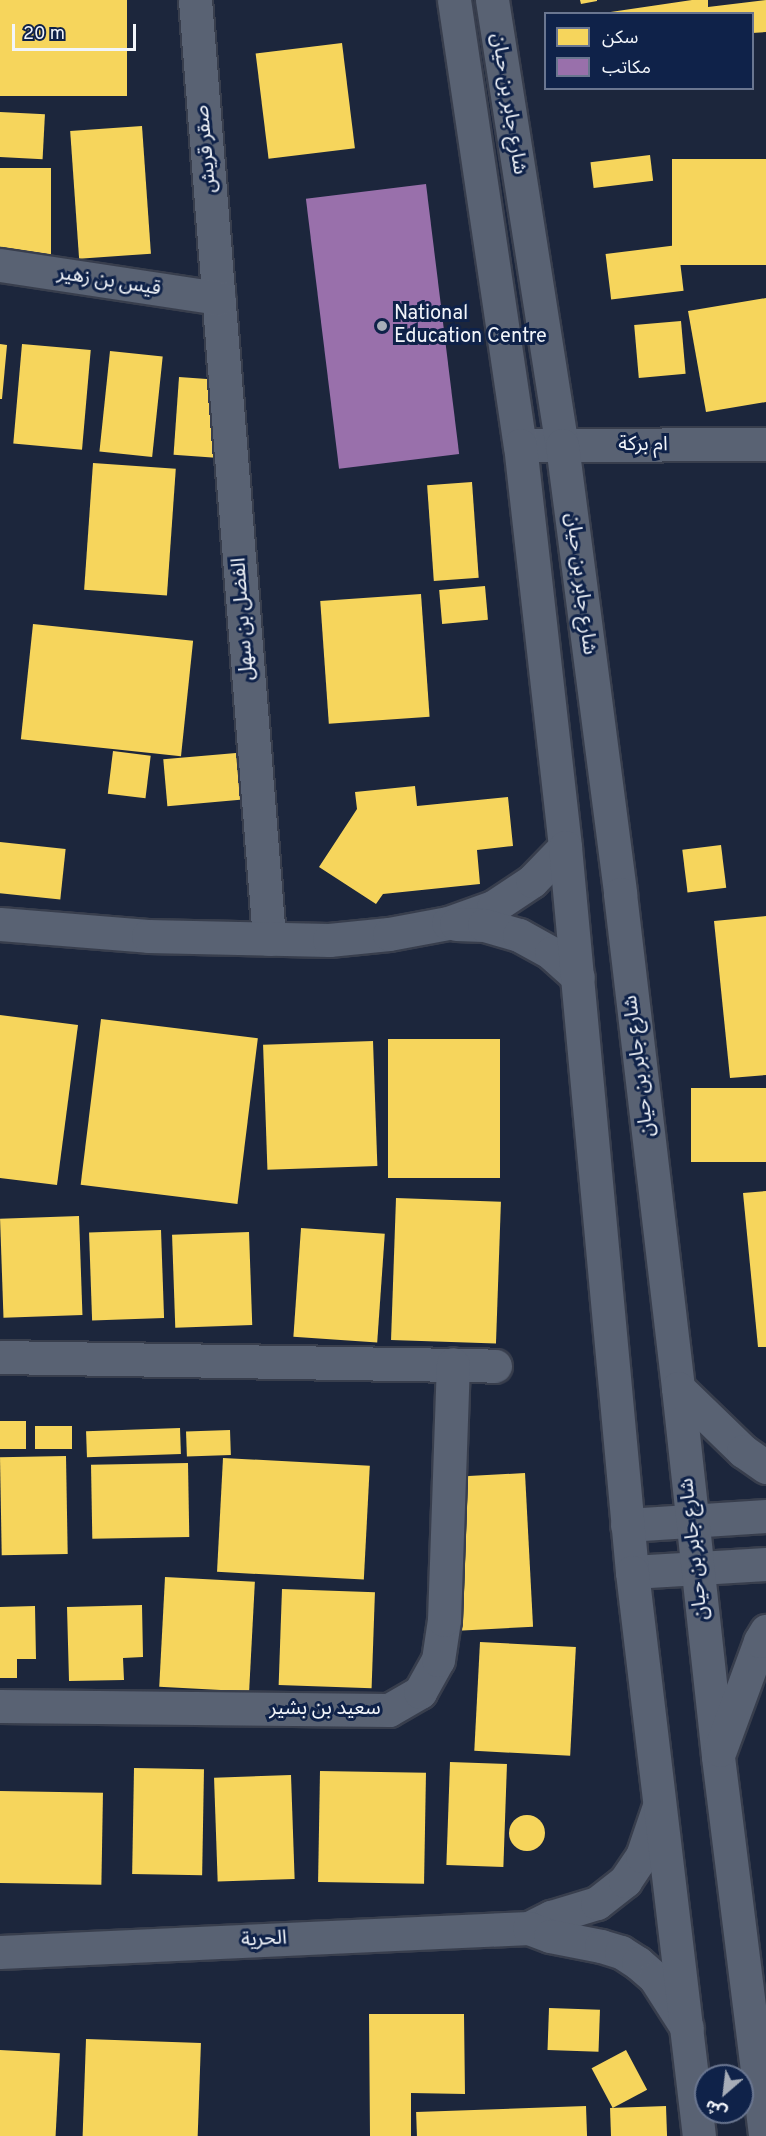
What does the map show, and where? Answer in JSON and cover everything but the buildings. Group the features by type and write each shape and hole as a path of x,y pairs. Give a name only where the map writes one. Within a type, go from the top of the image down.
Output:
{"street":[{"name":"صقر قريش","path":"195,0 219,298"},
{"name":"شارع جابر بن حيان","path":"454,0 520,445 578,977 627,1525 699,2136"},
{"name":"شارع جابر بن حيان","path":"492,0 561,445 620,894 678,1388 718,1757 765,2136"},
{"name":"قيس بن زهير","path":"0,265 219,298"},
{"name":"الفضل بن سهل","path":"219,298 269,939"},
{"name":"ام بركة","path":"520,445 766,444"},
{"path":"0,924 148,936 329,940 389,934 448,923 493,907 532,881 565,847"},
{"path":"448,923 484,925 519,935 551,953 578,977"},
{"path":"0,1357 495,1366"},
{"name":"سعيد بن بشير","path":"0,1706 389,1710 420,1692 438,1660 444,1620 453,1364"},
{"path":"678,1388 743,1451 766,1467"},
{"path":"627,1525 766,1516"},
{"path":"632,1572 766,1564"},
{"path":"718,1757 759,1641 766,1631"},
{"name":"الحرية","path":"529,1928 551,1917 597,1903 619,1887 642,1856 659,1806"},
{"name":"الحرية","path":"0,1952 529,1928 550,1936 601,1946 630,1958 656,1978 687,2028"}],"place":[{"name":"National Education Centre","path":"382,326"}]}
